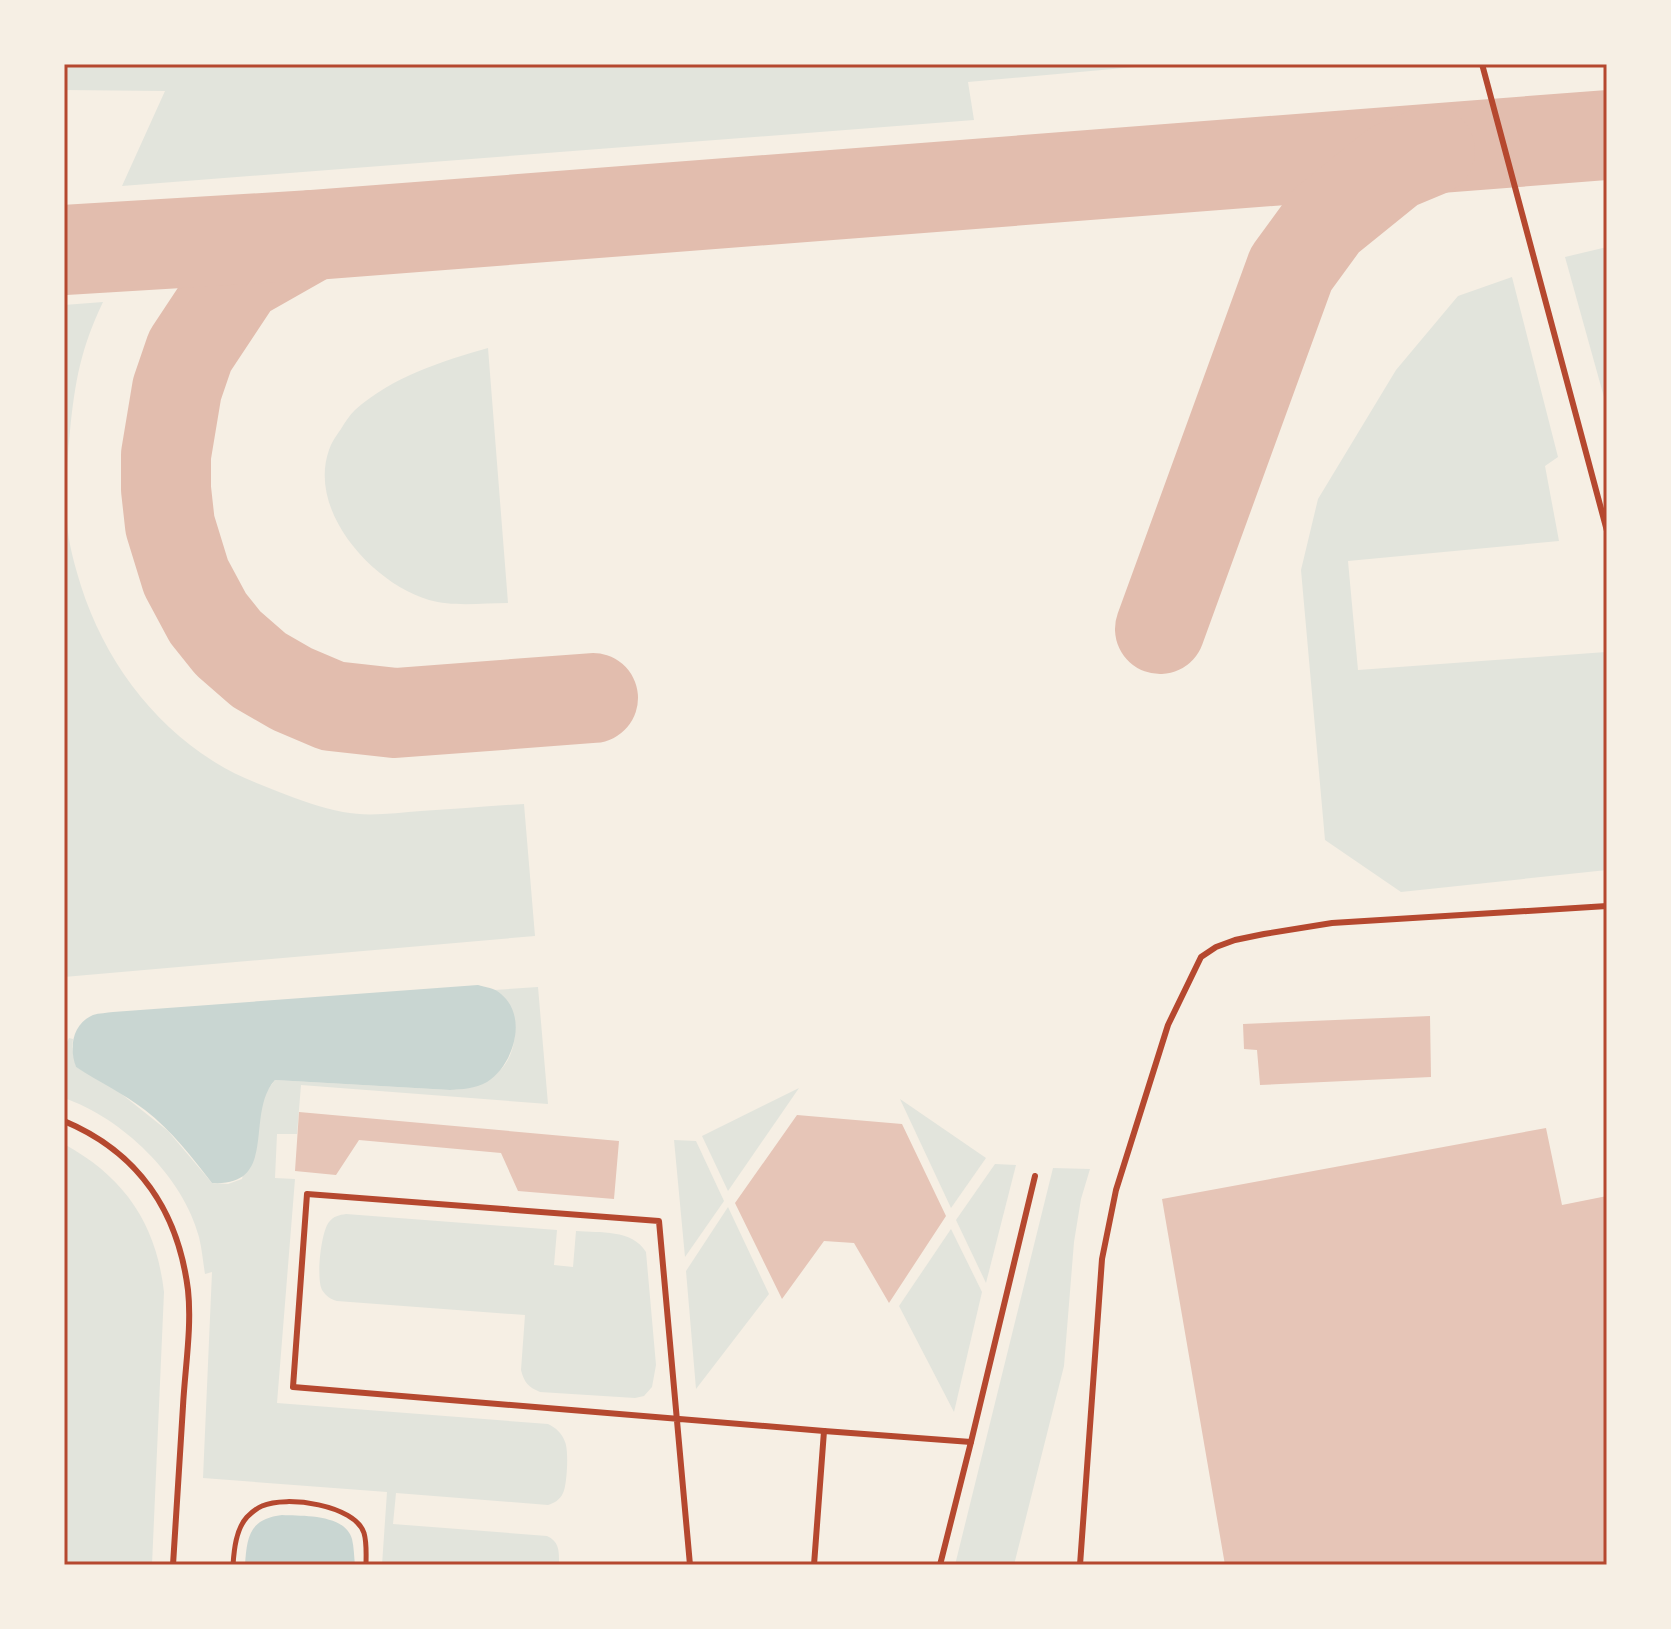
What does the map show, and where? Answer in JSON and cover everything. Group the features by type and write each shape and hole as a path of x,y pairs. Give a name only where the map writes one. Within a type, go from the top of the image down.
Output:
{"lane":[{"path":"1482,64 1607,531"},
{"path":"1080,1565 1102,1259 1116,1190 1168,1025 1201,957 1235,940 1332,923 1607,906"},
{"path":"64,1121 88,1131 144,1178 167,1212 180,1248 188,1291 188,1331 173,1565"},
{"path":"940,1565 1035,1176"},
{"path":"690,1565 677,1419 659,1221 307,1194 293,1387 677,1419 824,1431 971,1442"},
{"path":"814,1565 824,1431"}],"path":[{"path":"233,1565 235,1545 244,1519 261,1506 282,1501 320,1505 351,1516 364,1532 366,1565"}],"shaded area":[{"path":"64,64 1168,64 968,82 974,120 122,186 165,91 64,90"},
{"path":"1607,247 1607,408 1565,257"},
{"path":"1512,277 1558,457 1545,466 1559,541 1348,561 1358,670 1606,652 1607,870 1401,892 1325,840 1301,570 1318,499 1396,370 1458,296"},
{"path":"103,302 84,350 77,380 68,453 66,510 70,546 91,613 102,638 132,686 169,727 213,761 237,775 303,801 343,812 372,814 524,804 535,936 64,977 64,305"},
{"path":"488,348 508,603 438,602 408,592 387,579 350,542 336,520 328,497 325,474 329,450 353,412 369,398 401,379"},
{"path":"478,985 501,994 514,1015 514,1041 496,1075 473,1087 450,1090 275,1080 266,1094 254,1161 246,1173 233,1181 212,1183 181,1144 155,1118 76,1067 74,1060 74,1037 80,1024 98,1014"},
{"path":"538,987 548,1104 301,1085 297,1134 277,1134 275,1178 295,1179 277,1403 548,1424 560,1433 566,1446 564,1489 560,1498 548,1505 396,1493 393,1524 547,1536 557,1544 559,1565 382,1565 387,1492 203,1478 212,1272 205,1274 199,1237 191,1214 165,1171 128,1135 86,1107 64,1098 64,1048 69,1038 73,1039 76,1067 114,1088 168,1131 212,1183 228,1184 242,1179 264,1095 275,1080 450,1090 475,1086 505,1065 514,1042 514,1017 510,1006 494,990"},
{"path":"799,1088 728,1191 702,1136"},
{"path":"900,1099 986,1158 951,1208"},
{"path":"674,1140 696,1141 724,1201 685,1257"},
{"path":"64,1144 104,1171 134,1204 145,1224 160,1267 164,1292 152,1565 64,1565"},
{"path":"995,1164 1016,1165 986,1283 956,1220"},
{"path":"1053,1168 1090,1169 1074,1242 1064,1366 1014,1565 955,1565"},
{"path":"728,1207 769,1294 696,1389 686,1271"},
{"path":"346,1214 557,1230 554,1265 573,1267 576,1231 615,1234 633,1239 646,1252 656,1365 652,1387 644,1396 635,1398 536,1390 527,1384 521,1370 525,1315 330,1298 320,1284 322,1245 329,1222"},
{"path":"951,1229 982,1292 954,1412 899,1306"},
{"path":"282,1515 312,1516 341,1525 352,1539 355,1565 245,1565 249,1538 256,1525"}],"building":[{"path":"1430,1016 1431,1077 1260,1085 1257,1050 1244,1049 1243,1024"},
{"path":"299,1112 619,1141 614,1199 518,1191 501,1153 359,1140 336,1175 295,1171"},
{"path":"797,1115 902,1124 946,1216 889,1303 854,1243 824,1241 782,1299 735,1203"},
{"path":"1546,1128 1562,1205 1607,1196 1607,1565 1225,1565 1162,1199"}],"taxiway":[{"path":"64,250 313,235 1607,135"},
{"path":"1160,629 1291,269 1326,221 1394,166 1430,151"},
{"path":"313,235 239,277 190,351 177,389 166,455 170,525 186,577 208,618 228,643 259,670 292,689 332,706 395,713 593,698"}]}
